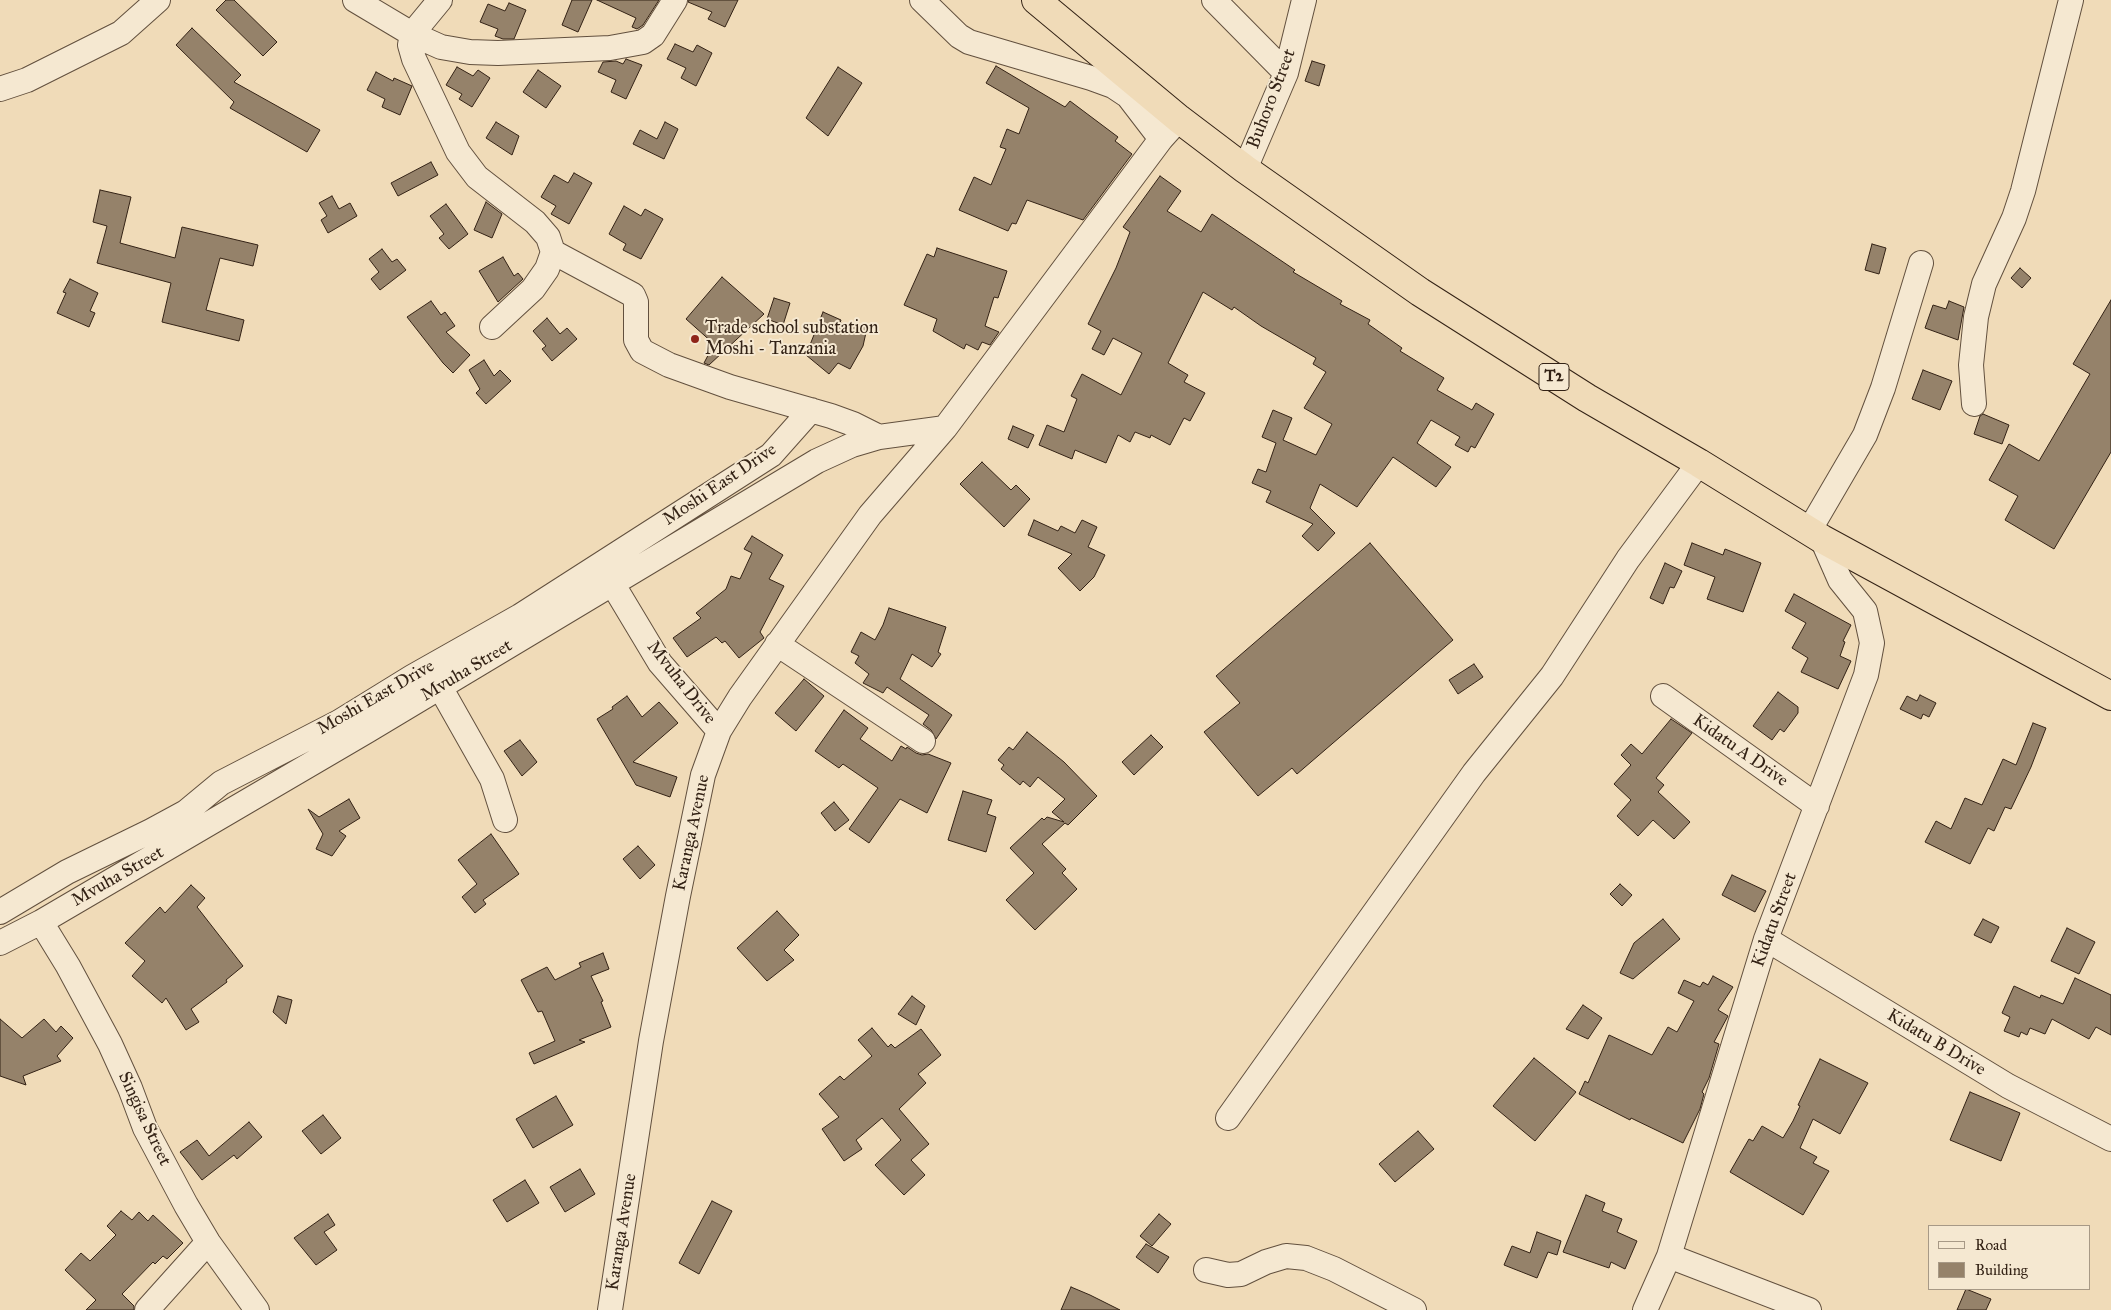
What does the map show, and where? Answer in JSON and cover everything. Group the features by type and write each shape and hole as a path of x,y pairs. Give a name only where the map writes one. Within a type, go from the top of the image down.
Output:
{"highway":[{"name":"T2","path":"1036,0 1179,119 1246,169 1420,292 1587,398 1699,463 1816,535 2111,696"}],"street":[{"path":"0,89 27,80 121,33 158,0"},
{"path":"354,0 412,34 441,47 470,52 498,53 610,48 644,42 653,35 676,0"},
{"path":"440,0 412,34 410,45 414,59 458,152 476,177 535,222 548,237 553,252 547,269 533,290 492,327"},
{"path":"922,0 959,36 969,42 1113,86 1128,96 1161,139"},
{"path":"1214,0 1286,73"},
{"name":"Buhoro Street","path":"1246,169 1286,73 1304,0"},
{"path":"1974,404 1971,364 1976,317 1984,284 2024,191 2071,0"},
{"name":"Karanga Avenue","path":"610,1310 651,1041 678,896 703,774 719,731 777,644 870,516 945,428 1161,139 1179,119"},
{"path":"553,252 633,295 636,302 636,340 642,351 669,365 730,387 853,424 879,437"},
{"path":"1816,535 1865,435 1882,388 1921,263"},
{"name":"Moshi East Drive","path":"0,912 67,872 186,812 220,783 339,722 412,677 520,616 771,455 811,410"},
{"name":"Mvuha Street","path":"0,943 42,922 440,687 816,461 852,444 879,437 945,428"},
{"path":"1228,1118 1474,773 1552,676 1628,559 1699,463"},
{"name":"Kidatu Street","path":"1645,1310 1669,1256 1766,939 1866,675 1872,643 1865,611 1840,580 1816,535"},
{"name":"Mvuha Drive","path":"612,583 660,663 719,731"},
{"path":"777,644 923,741"},
{"path":"440,687 492,779 505,820"},
{"name":"Kidatu A Drive","path":"1662,696 1817,806"},
{"name":"Singisa Street","path":"42,922 110,1044 130,1088 145,1128 208,1242 257,1310"},
{"name":"Kidatu B Drive","path":"1766,939 2008,1086 2111,1139"},
{"path":"147,1310 208,1242"},
{"path":"1206,1270 1228,1275 1241,1274 1266,1262 1286,1256 1306,1258 1334,1269 1414,1310"},
{"path":"1669,1256 1809,1310"}],"building":[{"path":"226,0 234,0 277,42 263,56 216,10"},
{"path":"572,0 592,0 578,32 562,25"},
{"path":"597,0 659,0 643,25 637,29 632,27 636,18"},
{"path":"689,0 738,0 725,27 708,19 712,12 688,2"},
{"path":"509,3 526,10 514,39 503,39 495,36 498,29 480,22 488,4 505,11"},
{"path":"192,28 241,75 234,82 320,130 307,152 230,108 234,102 176,45"},
{"path":"675,44 693,52 697,45 712,53 696,86 681,78 686,68 667,59"},
{"path":"626,59 642,65 626,99 611,92 616,80 598,72 603,62 616,61 623,64"},
{"path":"1312,61 1325,65 1319,86 1305,81"},
{"path":"996,66 1065,107 1070,101 1118,137 1115,141 1132,154 1083,220 1027,200 1016,224 1012,223 1008,231 959,210 974,177 991,185 1006,149 1000,147 1007,129 1019,134 1029,108 986,83"},
{"path":"457,67 473,76 478,70 490,78 472,107 459,99 462,94 446,85"},
{"path":"838,67 862,83 828,136 806,118"},
{"path":"538,70 561,86 546,108 523,92"},
{"path":"376,72 393,81 394,78 412,86 400,115 382,107 385,99 367,90"},
{"path":"496,122 519,136 512,155 486,138"},
{"path":"665,122 678,129 664,159 633,144 640,130 657,139"},
{"path":"431,162 438,175 398,196 391,183"},
{"path":"574,173 592,183 569,224 551,214 556,206 541,197 554,175 568,183"},
{"path":"1160,176 1181,191 1167,211 1201,232 1212,214 1295,270 1293,272 1342,301 1340,304 1370,320 1368,324 1402,348 1400,351 1444,378 1437,390 1472,410 1476,403 1494,414 1475,448 1471,446 1468,452 1455,445 1460,437 1431,420 1417,443 1451,467 1436,487 1393,457 1357,507 1320,484 1310,508 1335,533 1318,551 1302,536 1313,524 1266,502 1271,491 1252,483 1258,469 1266,472 1276,443 1262,437 1273,410 1292,418 1283,440 1316,455 1332,424 1304,408 1326,372 1313,364 1316,358 1261,326 1234,307 1232,310 1203,292 1168,363 1188,375 1184,382 1205,393 1190,421 1184,418 1170,445 1151,435 1150,438 1135,432 1130,442 1118,435 1106,463 1075,450 1072,459 1039,445 1047,425 1064,432 1077,399 1071,396 1082,374 1121,395 1142,353 1113,338 1104,355 1092,349 1101,331 1088,324 1116,268 1130,232 1123,227"},
{"path":"100,190 131,197 120,243 175,258 182,227 258,245 253,266 220,258 206,310 244,320 239,341 162,322 171,283 97,263 107,226 93,222"},
{"path":"332,196 339,209 350,203 357,216 328,233 321,220 327,216 319,203"},
{"path":"486,202 502,214 492,238 474,230"},
{"path":"446,204 468,234 449,249 439,238 444,234 430,216"},
{"path":"624,206 641,216 645,209 663,219 641,259 623,250 626,244 609,234"},
{"path":"1872,244 1886,248 1879,274 1865,270"},
{"path":"937,248 1007,271 998,298 994,297 985,326 999,332 990,345 982,342 978,350 966,344 964,349 933,331 937,319 904,305 927,254 934,257"},
{"path":"382,249 392,262 397,259 406,270 380,290 371,279 379,272 369,259"},
{"path":"503,257 514,276 518,273 523,279 498,302 479,271"},
{"path":"2020,268 2031,278 2022,288 2011,278"},
{"path":"722,277 764,314 709,365 704,363 714,344 686,319"},
{"path":"70,279 98,293 90,311 95,313 89,327 57,313 66,293 63,292"},
{"path":"774,298 790,303 783,325 767,319"},
{"path":"2111,300 2111,452 2054,549 2005,520 2018,496 1989,480 2009,444 2039,461 2090,374 2073,364"},
{"path":"431,301 441,315 445,312 455,326 446,332 470,355 453,373 407,317"},
{"path":"1949,301 1964,307 1958,340 1925,328 1933,305 1946,309"},
{"path":"823,312 841,320 840,323 867,328 863,346 850,369 838,363 829,374 806,355"},
{"path":"547,318 560,334 567,328 577,339 552,361 542,349 546,346 533,331"},
{"path":"484,360 494,376 500,370 511,381 486,404 476,393 480,389 469,370"},
{"path":"1923,370 1952,381 1940,410 1912,399"},
{"path":"1983,414 2009,425 2002,444 1974,434 1980,416"},
{"path":"1013,426 1034,435 1028,448 1008,439"},
{"path":"982,462 1011,490 1016,485 1030,499 1004,527 960,484"},
{"path":"1034,520 1058,531 1061,526 1075,533 1082,520 1097,527 1088,547 1105,555 1094,577 1080,591 1058,568 1072,554 1028,535"},
{"path":"752,536 783,555 769,579 784,586 760,632 764,638 739,658 725,641 722,643 716,637 687,657 673,638 701,618 696,613 726,589 731,576 740,579 752,553 744,549"},
{"path":"1370,543 1453,640 1297,774 1292,768 1258,796 1204,732 1240,703 1216,676"},
{"path":"1692,543 1723,555 1725,549 1761,563 1743,612 1707,599 1715,577 1684,565"},
{"path":"1665,563 1682,571 1674,588 1670,587 1663,604 1650,598"},
{"path":"1794,594 1851,625 1843,641 1845,642 1840,656 1851,661 1838,689 1801,672 1808,658 1792,648 1806,623 1785,611"},
{"path":"889,608 946,627 938,652 941,654 932,667 912,654 900,679 952,715 936,739 931,730 923,724 929,715 887,687 883,693 863,683 869,674 855,663 859,656 851,652 861,632 875,640"},
{"path":"1474,664 1483,677 1458,694 1449,680"},
{"path":"804,679 824,696 796,731 775,713"},
{"path":"1778,692 1798,707 1798,713 1784,732 1780,729 1772,740 1753,726"},
{"path":"1920,695 1936,703 1929,717 1923,714 1921,719 1900,709 1907,696 1917,701"},
{"path":"627,696 642,717 659,702 678,723 633,762 677,777 670,797 636,785 597,719 613,709 612,707"},
{"path":"844,710 868,728 860,739 892,761 901,746 906,749 907,747 916,753 928,754 951,763 927,813 900,799 869,843 849,829 878,788 843,764 839,768 815,751"},
{"path":"1671,719 1692,733 1656,778 1664,785 1658,792 1690,822 1674,839 1653,820 1638,836 1617,816 1631,800 1614,784 1631,765 1621,755 1631,744 1642,754"},
{"path":"2033,723 2046,728 2031,767 2011,809 2005,807 1994,831 1988,828 1970,864 1925,842 1936,821 1951,829 1965,798 1982,805 2003,759 2016,765"},
{"path":"1027,732 1064,762 1097,796 1068,825 1065,823 1042,844 1066,869 1062,873 1077,889 1035,930 1006,900 1034,873 1010,848 1042,818 1044,820 1047,817 1064,822 1052,812 1065,799 1038,777 1030,787 1023,781 1020,785 1001,769 1004,765 998,760 1009,747 1013,750"},
{"path":"1151,735 1163,747 1134,775 1122,762"},
{"path":"520,740 537,762 522,776 504,751"},
{"path":"963,791 992,800 987,814 996,817 986,852 948,840"},
{"path":"349,799 360,818 339,831 346,836 332,856 316,849 323,834 308,809 319,817"},
{"path":"834,802 849,820 835,831 821,813"},
{"path":"491,834 519,874 483,900 486,904 475,913 462,897 477,884 458,860"},
{"path":"638,846 655,865 640,879 623,859"},
{"path":"1732,875 1766,891 1755,912 1722,895"},
{"path":"1620,884 1632,895 1622,906 1610,894"},
{"path":"191,885 205,898 197,907 243,966 226,980 227,982 191,1009 199,1022 186,1030 166,998 162,1003 132,976 145,961 125,943 160,907 165,913"},
{"path":"777,911 799,935 784,950 794,960 767,981 737,948"},
{"path":"1663,919 1680,939 1633,979 1620,973 1634,943"},
{"path":"1983,919 1999,927 1991,943 1974,935"},
{"path":"2067,928 2095,942 2079,974 2051,961"},
{"path":"603,953 609,969 591,976 603,1001 601,1002 611,1027 579,1040 585,1042 534,1064 529,1053 555,1041 542,1011 538,1012 521,980 547,967 555,980 581,967 579,963"},
{"path":"1713,976 1733,987 1718,1010 1728,1016 1714,1042 1719,1044 1709,1078 1702,1092 1704,1094 1700,1109 1683,1143 1631,1118 1630,1120 1579,1094 1585,1081 1588,1083 1609,1035 1652,1055 1668,1027 1677,1032 1694,1001 1678,993 1684,980 1700,987 1703,982 1708,985"},
{"path":"2075,978 2111,995 2111,1035 2096,1027 2089,1039 2052,1019 2045,1034 2030,1028 2027,1035 2021,1032 2019,1037 2004,1031 2010,1017 2002,1013 2014,986 2040,998 2041,995 2063,1004"},
{"path":"278,996 292,1000 286,1024 273,1012"},
{"path":"912,996 925,1006 916,1025 898,1014"},
{"path":"1583,1005 1602,1018 1588,1039 1566,1029"},
{"path":"0,1019 22,1038 44,1019 56,1032 61,1026 73,1038 57,1056 61,1061 23,1076 26,1085 0,1076"},
{"path":"872,1028 888,1047 891,1044 895,1048 921,1029 941,1055 918,1074 926,1083 899,1109 929,1144 911,1160 925,1175 904,1195 875,1165 901,1140 882,1118 856,1140 862,1149 844,1161 822,1129 839,1117 819,1094 840,1076 844,1080 872,1056 858,1040"},
{"path":"1534,1058 1576,1092 1535,1141 1493,1106"},
{"path":"1820,1059 1868,1083 1840,1134 1813,1119 1800,1148 1817,1157 1813,1163 1829,1171 1803,1215 1730,1172 1749,1139 1753,1141 1762,1126 1783,1138 1793,1121 1800,1106 1798,1105"},
{"path":"1970,1092 2020,1113 2001,1161 1950,1140"},
{"path":"556,1096 573,1125 533,1148 516,1119"},
{"path":"323,1115 341,1138 321,1154 302,1131"},
{"path":"249,1122 262,1137 237,1159 234,1155 202,1180 180,1152 197,1140 209,1156"},
{"path":"1418,1131 1434,1149 1395,1182 1379,1164"},
{"path":"580,1169 595,1194 565,1212 550,1187"},
{"path":"525,1180 539,1203 507,1222 493,1200"},
{"path":"1586,1195 1605,1203 1602,1211 1622,1219 1617,1232 1637,1241 1625,1269 1611,1262 1609,1268 1563,1252"},
{"path":"712,1201 732,1211 699,1274 679,1263"},
{"path":"121,1211 132,1220 139,1212 148,1221 153,1215 183,1243 167,1259 163,1256 155,1264 153,1262 122,1294 134,1306 134,1310 86,1310 96,1300 65,1270 81,1253 90,1261 116,1235 107,1226"},
{"path":"328,1214 335,1225 324,1232 337,1250 316,1265 294,1238"},
{"path":"1159,1214 1171,1224 1152,1246 1140,1236"},
{"path":"1537,1232 1561,1241 1557,1255 1548,1252 1537,1278 1504,1265 1512,1246 1530,1253"},
{"path":"1146,1244 1169,1257 1158,1273 1136,1257"},
{"path":"1071,1287 1090,1295 1120,1310 1061,1310"},
{"path":"1966,1290 1991,1299 1986,1310 1957,1310"}],"place":[{"name":"Trade school substation Moshi - Tanzania","path":"695,339"}]}
